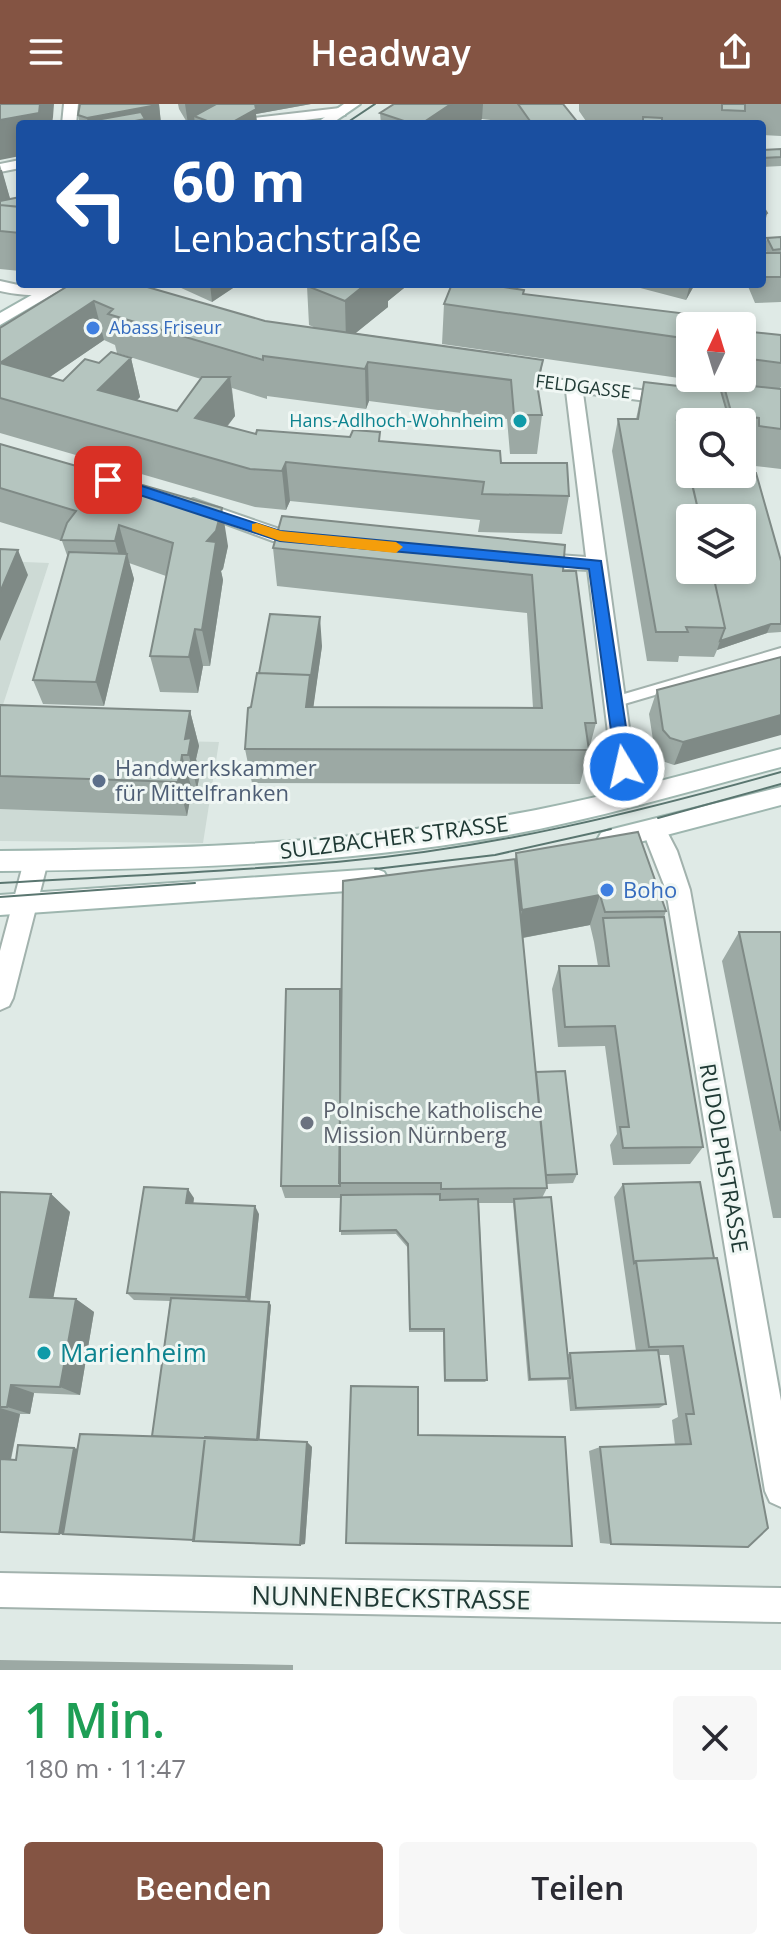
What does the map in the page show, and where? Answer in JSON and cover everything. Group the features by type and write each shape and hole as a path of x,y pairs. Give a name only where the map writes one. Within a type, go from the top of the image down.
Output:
{"street":[{"path":"328,120 353,104"},
{"path":"271,120 340,112"},
{"path":"0,286 18,290 35,288"},
{"path":"0,320 55,288"},
{"name":"FELDGASSE","path":"496,376 690,401"},
{"path":"574,387 614,702 624,767 635,797"},
{"path":"173,500 280,536 324,540"},
{"path":"504,558 596,564"},
{"name":"SULZBACHER STRASSE","path":"0,861 210,855 370,844 504,826 635,797 781,758"},
{"path":"592,844 781,796"},
{"name":"RUDOLPHSTRASSE","path":"654,829 678,890 781,1491"},
{"path":"0,998 36,861"},
{"name":"SULZBACHER STRASSE","path":"0,905 398,877"},
{"name":"NUNNENBECKSTRASSE","path":"0,1590 781,1605"}],"lane":[{"path":"614,702 781,653"}],"shaded area":[{"path":"0,561 49,563 0,714"},
{"name":"Handwerkskammer für Mittelfranken","path":"0,737 219,742 203,843 0,841"}],"building":[{"path":"0,104 40,104 39,113 0,120"},
{"path":"80,104 157,105 87,118 78,115"},
{"path":"216,104 255,104 256,109 236,120 204,120 194,116"},
{"path":"394,104 451,104 427,120 401,120 380,113"},
{"path":"518,104 563,104 576,120 529,120"},
{"path":"722,104 745,104 745,111 722,110"},
{"path":"141,112 145,119 140,120 96,120"},
{"path":"643,117 662,118 662,120 643,120"},
{"path":"781,149 781,157 766,158 766,150"},
{"path":"16,198 16,207 0,205 0,201"},
{"path":"0,205 16,207 16,233 0,231"},
{"path":"781,237 781,249 773,250 767,238"},
{"path":"766,253 781,253 781,277 766,277"},
{"path":"65,288 151,288 265,321 543,360 537,384 542,415 514,415 511,380 368,362 365,369 263,356 263,360 108,314 113,309 94,301 0,363 0,328"},
{"path":"312,288 361,288 345,301"},
{"path":"450,288 510,288 524,290 523,294 676,313 676,337 444,304"},
{"path":"756,332 781,335 781,363 756,360"},
{"path":"111,352 131,358 98,390 177,411 202,377 230,377 195,418 256,434 257,430 350,437 353,430 380,432 379,441 500,451 501,463 567,463 569,496 482,494 484,482 286,462 282,471 250,469 0,398 0,363 63,381 85,359 99,363"},
{"path":"644,382 676,386 676,392 721,392 726,408 676,408 676,488 693,488 697,504 676,504 676,584 715,584 725,628 686,627 688,632 656,632 618,419 638,419"},
{"path":"756,386 781,389 781,429 759,426 756,408 730,408 726,392 756,392"},
{"path":"0,444 222,508 216,531 207,541 216,542 202,630 195,629 189,657 150,656 173,543 119,525 115,541 61,540 67,523 76,511 0,488"},
{"path":"756,473 781,561 781,624 771,624 720,641 725,628 715,584 756,584 756,504 697,504 693,488 756,488"},
{"path":"282,516 565,545 563,571 576,571 596,723 585,723 589,750 245,749 248,708 251,707 257,673 310,675 306,707 542,708 532,575 273,548"},
{"path":"0,549 18,550 0,592"},
{"path":"69,552 127,554 96,682 33,680"},
{"path":"270,614 320,617 310,682 310,675 259,673"},
{"path":"781,657 781,715 683,742 670,738 663,730 657,690"},
{"path":"0,705 190,711 185,739 191,738 188,755 182,755 178,782 0,776"},
{"path":"638,832 666,911 605,912 600,895 522,910 516,853"},
{"path":"515,859 547,1188 441,1189 441,1183 339,1183 343,881"},
{"path":"664,917 703,1147 623,1148 620,1127 629,1127 615,1026 565,1027 559,966 609,966 603,918"},
{"path":"739,932 781,932 781,1131"},
{"path":"286,989 340,989 340,1186 281,1186"},
{"path":"565,1071 577,1174 546,1175 536,1072"},
{"path":"700,1182 714,1258 634,1263 623,1184"},
{"path":"144,1187 188,1189 186,1203 255,1206 246,1297 127,1293"},
{"path":"0,1192 51,1194 30,1297 76,1299 60,1387 11,1385 7,1407 0,1407"},
{"path":"440,1194 440,1200 478,1199 487,1380 445,1380 444,1329 410,1329 408,1244 396,1230 340,1231 341,1195"},
{"path":"551,1197 570,1378 530,1379 514,1199"},
{"path":"717,1258 768,1528 748,1547 611,1544 600,1447 691,1444 686,1414 694,1414 683,1346 649,1347 636,1261"},
{"path":"171,1298 269,1302 257,1440 152,1436"},
{"path":"658,1350 666,1404 576,1408 570,1353"},
{"path":"351,1386 418,1387 418,1435 565,1437 572,1546 346,1543"},
{"path":"80,1434 205,1438 194,1540 63,1534"},
{"path":"205,1437 307,1442 300,1545 193,1541"},
{"path":"18,1445 74,1448 59,1534 0,1532 0,1459 16,1460"}],"tram line":[{"path":"351,120 375,104"},
{"path":"0,883 260,868 401,855 565,827 781,772"},
{"path":"658,818 781,784"},
{"path":"375,869 495,855 611,829"},
{"path":"0,897 195,883"}],"slow traffic":[{"path":"257,528 280,536 396,547"}],"place":[{"name":"Abass Friseur","path":"93,328"},
{"name":"Hans-Adlhoch-Wohnheim","path":"520,421"},
{"name":"Handwerkskammer für Mittelfranken","path":"99,781"},
{"name":"Boho","path":"607,890"},
{"name":"Polnische katholische Mission Nürnberg","path":"307,1123"},
{"name":"Marienheim","path":"44,1353"}],"route":[{"path":"108,480 280,536 489,557 596,564 624,767"}]}
